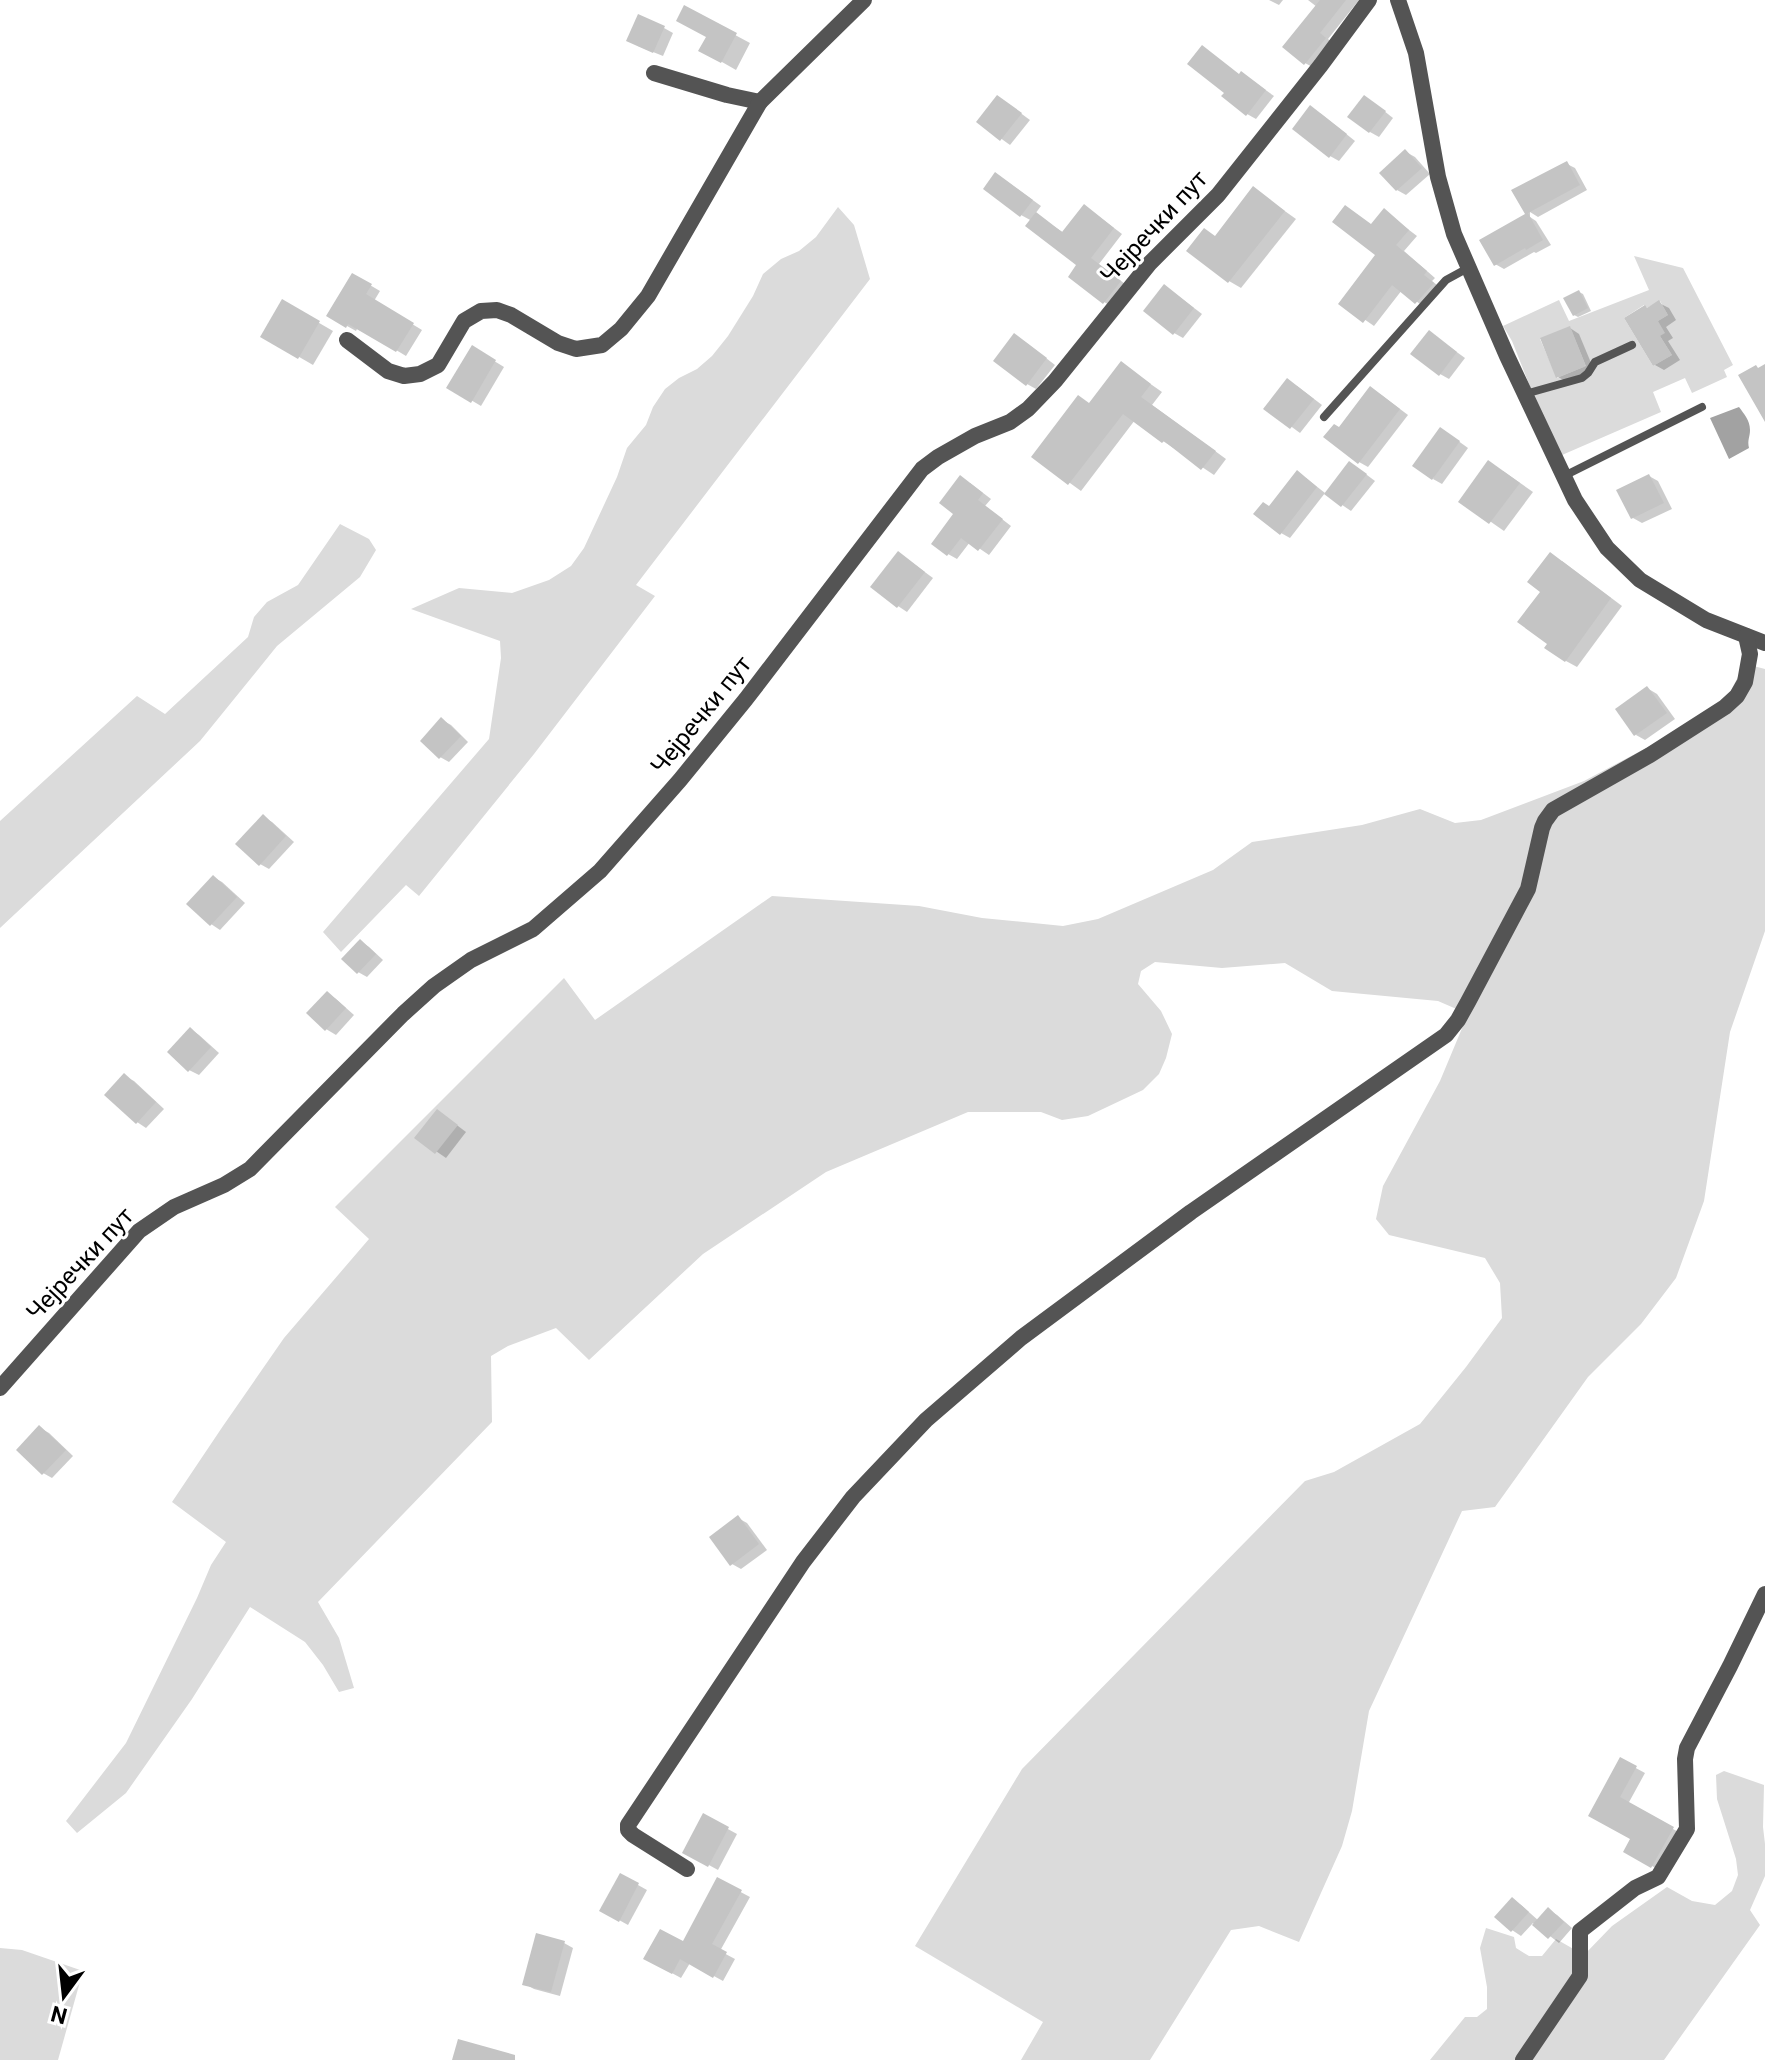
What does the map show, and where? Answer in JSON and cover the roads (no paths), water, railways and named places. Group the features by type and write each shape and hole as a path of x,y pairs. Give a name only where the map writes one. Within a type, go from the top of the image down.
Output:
{"street":[{"path":"347,340 388,371 404,376 420,374 438,365 464,321 481,311 497,310 511,315 558,343 576,349 602,345 621,329 648,296 760,102 864,0"},
{"name":"Чејречки пут","path":"0,1388 139,1231 174,1207 224,1185 250,1169 434,986 471,960 533,929 600,871 699,757 922,469 966,441 1010,422 1028,409 1055,381 1150,263 1218,195 1369,0"},
{"path":"1398,0 1416,53 1438,177 1454,234 1575,500 1607,548 1640,580 1706,620 1765,643"},
{"path":"654,73 760,102"},
{"path":"687,1869 633,1835 628,1825 803,1562 853,1497 926,1420 1021,1338 1191,1212 1446,1035 1458,1020 1528,889 1542,828 1553,810 1650,755 1725,707 1737,696 1745,682 1750,654 1746,636"},
{"path":"1523,2060 1580,1976 1580,1931 1635,1888 1658,1877 1687,1829 1687,1748 1765,1594"}],"lane":[{"path":"1324,417 1446,280 1469,268"},
{"path":"1525,394 1582,378 1595,362 1632,345"},
{"path":"1564,476 1702,407"}]}
